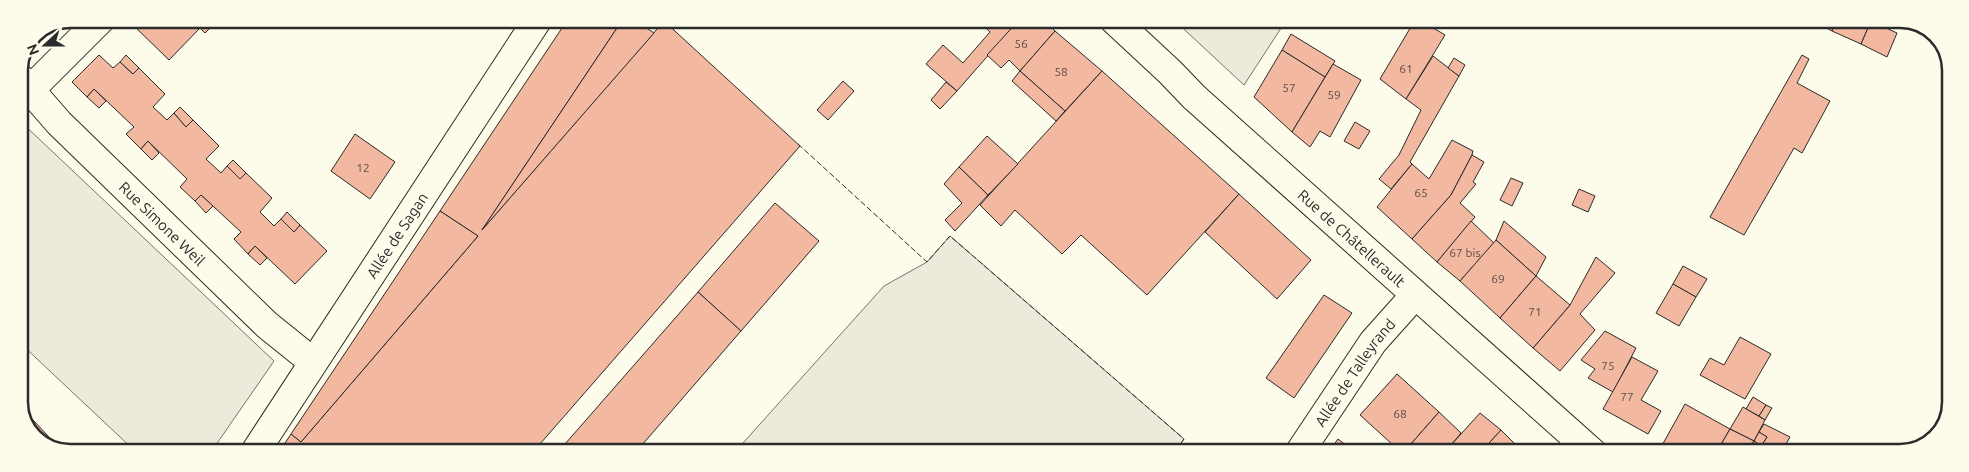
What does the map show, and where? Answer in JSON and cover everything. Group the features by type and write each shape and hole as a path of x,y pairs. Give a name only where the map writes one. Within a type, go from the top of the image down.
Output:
{"street":[{"path":"28,80 90,28"},
{"name":"Allée de Sagan","path":"260,444 532,28"},
{"name":"Rue de Châtellerault","path":"1123,28 1202,104 1583,444"},
{"name":"Rue Simone Weil","path":"28,88 59,123 267,325 313,362"},
{"name":"Allée de Talleyrand","path":"1305,444 1373,342 1415,295"}],"shaded area":[{"path":"1183,28 1281,28 1244,85"},
{"path":"28,129 274,361 217,444 127,444 28,350"},
{"path":"950,236 1184,439 1180,444 742,444 884,286 927,262"}],"building":[{"path":"136,28 200,28 169,60"},
{"path":"200,28 210,28 205,33"},
{"path":"562,28 617,28 482,230 658,28 672,28 800,146 540,444 284,444 291,434 301,442 478,236 440,211"},
{"path":"617,28 646,28 654,33 482,230"},
{"path":"986,28 1012,28 957,91 926,64 943,45 963,63 990,32"},
{"path":"1012,28 1052,28 1055,31 1020,71 1009,60 1001,68 987,55"},
{"path":"1410,28 1433,28 1445,35 1406,99 1380,79"},
{"path":"1833,28 1868,28 1861,44 1832,31"},
{"path":"1868,28 1886,28 1897,33 1887,57 1861,44"},
{"path":"1055,31 1102,71 1065,111 1020,71"},
{"path":"1291,34 1335,61 1325,77 1282,50"},
{"path":"1282,50 1325,77 1292,132 1254,97"},
{"path":"99,55 113,68 120,62 133,74 139,68 165,94 153,107 167,120 174,113 186,127 193,120 219,146 206,159 221,173 227,166 240,179 246,173 272,198 260,212 274,226 281,219 294,232 300,225 327,251 295,284 255,246 248,254 234,239 241,232 201,195 195,201 180,187 187,179 148,141 141,149 126,134 134,127 94,89 87,97 72,82"},
{"path":"126,55 139,68 133,74 120,62"},
{"path":"1802,55 1809,59 1797,83 1830,101 1802,153 1794,148 1744,235 1710,217"},
{"path":"1433,56 1459,76 1410,162 1412,164 1391,189 1379,179 1399,155 1421,110 1406,99"},
{"path":"1454,58 1465,65 1459,76 1448,68"},
{"path":"1333,64 1361,80 1330,137 1320,131 1310,147 1292,132"},
{"path":"1020,71 1065,111 1056,121 1012,81"},
{"path":"1102,71 1239,194 1147,295 1081,235 1062,254 1015,210 1001,226 980,205"},
{"path":"843,81 854,91 828,120 817,110"},
{"path":"946,82 957,91 940,109 931,100"},
{"path":"94,89 106,101 99,108 87,97"},
{"path":"180,107 193,120 186,127 174,113"},
{"path":"1355,122 1370,131 1359,149 1344,141"},
{"path":"355,134 395,162 370,199 331,171"},
{"path":"987,136 1018,164 988,195 959,167"},
{"path":"1452,140 1473,151 1472,155 1451,195 1412,239 1377,207 1412,164 1429,179"},
{"path":"148,141 159,153 152,160 141,149"},
{"path":"1472,155 1484,162 1473,182 1476,184 1460,203 1475,217 1437,262 1412,239 1451,195"},
{"path":"233,160 246,173 240,179 227,166"},
{"path":"959,167 988,195 955,231 945,220 962,203 944,184"},
{"path":"1511,178 1523,183 1512,206 1500,200"},
{"path":"1579,189 1595,196 1588,212 1572,205"},
{"path":"1239,194 1311,260 1277,299 1205,232"},
{"path":"201,195 213,206 206,213 195,201"},
{"path":"775,203 819,241 741,331 698,292"},
{"path":"440,211 478,236 301,442 291,434"},
{"path":"287,212 300,225 294,232 281,219"},
{"path":"1471,221 1494,243 1460,281 1437,262"},
{"path":"1504,221 1546,257 1536,276 1496,240"},
{"path":"1496,240 1536,276 1500,318 1460,281"},
{"path":"255,246 267,258 260,265 248,254"},
{"path":"1596,257 1615,273 1580,314 1595,330 1560,371 1533,348 1570,305"},
{"path":"1683,266 1707,279 1696,297 1673,284"},
{"path":"1536,276 1570,305 1533,348 1500,318"},
{"path":"1673,284 1696,297 1679,326 1656,313"},
{"path":"698,292 741,331 643,444 565,444"},
{"path":"1324,295 1352,313 1294,398 1266,378"},
{"path":"1605,331 1636,348 1613,392 1588,378 1595,369 1581,360"},
{"path":"1740,337 1771,354 1745,399 1700,375 1710,358 1724,365"},
{"path":"1632,357 1658,371 1641,400 1661,411 1648,434 1603,409"},
{"path":"1397,374 1439,412 1411,444 1392,444 1360,415"},
{"path":"1753,397 1766,405 1759,416 1746,409"},
{"path":"1685,404 1730,429 1721,444 1663,444"},
{"path":"1766,405 1772,408 1765,420 1759,416"},
{"path":"1743,407 1765,420 1754,441 1730,429"},
{"path":"1439,412 1461,433 1452,444 1411,444"},
{"path":"1480,413 1501,430 1488,444 1452,444"},
{"path":"30,417 49,437 47,439 38,430"},
{"path":"1764,424 1790,437 1786,444 1763,444 1767,437 1759,432"},
{"path":"1730,429 1754,441 1752,444 1721,444"},
{"path":"1501,430 1515,444 1488,444"},
{"path":"1759,432 1767,437 1762,444 1754,441"},
{"path":"1338,439 1344,444 1334,444"}],"fence":[{"path":"798,144 927,262 950,236 1184,439 1180,444"}]}
